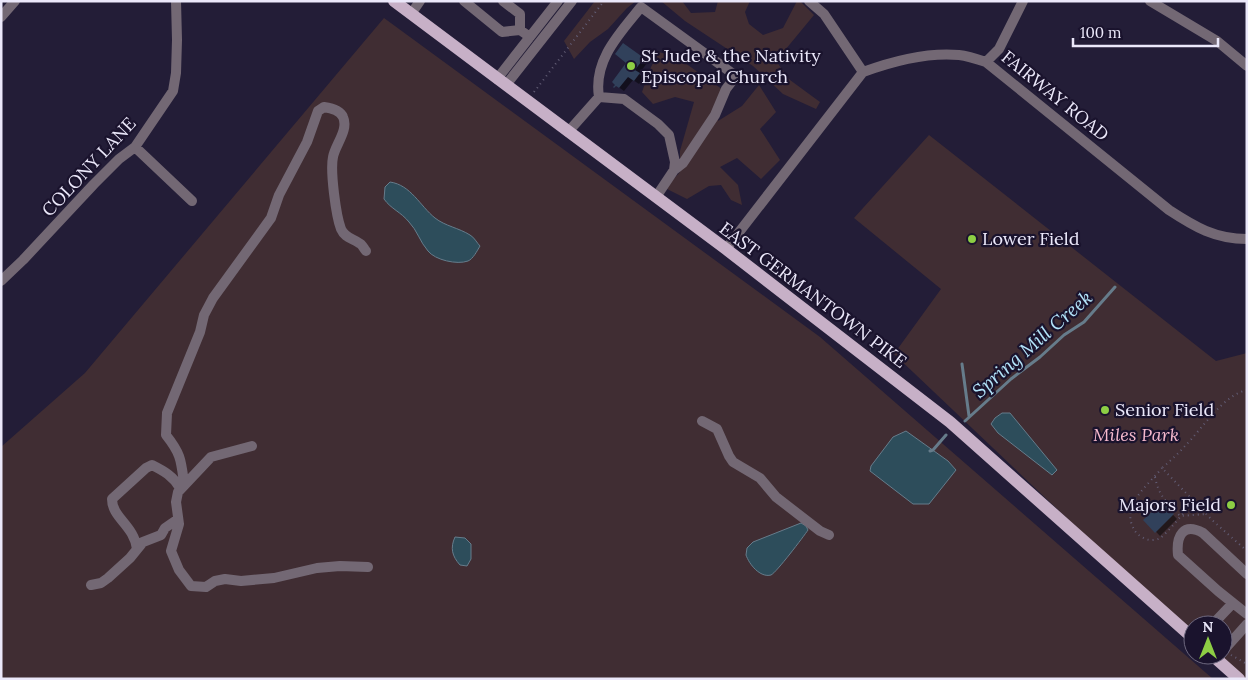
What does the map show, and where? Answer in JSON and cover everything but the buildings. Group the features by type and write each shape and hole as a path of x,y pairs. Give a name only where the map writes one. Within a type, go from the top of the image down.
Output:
{"main road":[{"name":"EAST GERMANTOWN PIKE","path":"394,1 726,249 950,422 1183,629"},
{"path":"1227,665 1238,679"}],"street":[{"path":"1,17 15,1"},
{"name":"COLONY LANE","path":"1,281 119,159 135,147 173,91 176,73 176,1"},
{"path":"411,14 420,1"},
{"path":"464,1 502,32 520,30 530,37"},
{"path":"503,1 520,14 520,30"},
{"path":"502,82 530,37 558,1"},
{"path":"502,82 572,1"},
{"path":"726,249 863,72 824,14 809,1"},
{"path":"986,62 999,49 1023,1"},
{"path":"1150,1 1217,41 1247,66"},
{"path":"599,97 597,85 608,49 642,6 736,76 726,89 715,115 683,163 674,170 656,197"},
{"name":"FAIRWAY ROAD","path":"863,72 884,64 941,54 961,55 986,62 1169,210 1202,231 1221,236 1247,239"},
{"path":"568,132 599,97"},
{"path":"599,97 624,99 658,124 669,135 675,162 674,170"},
{"path":"366,251 360,243 348,238 340,226 335,206 333,157 344,127 344,119 340,112 324,107 318,111 308,142 279,195 271,218 213,298 204,315 200,332 167,413 166,435 174,444 181,459 182,486 176,502 179,524 171,551 179,570 191,586 206,587 215,581 225,579 241,581 274,578 317,568 340,566 368,567"},
{"path":"135,147 192,201"},
{"path":"702,421 716,429 733,462 760,478 776,497 829,535"},
{"path":"182,486 210,457 252,446"},
{"path":"136,549 134,537 129,527 114,511 112,500 146,468 152,465 166,472 182,486"},
{"path":"91,585 101,583 108,578 130,558 143,542 161,535 165,528 178,519"},
{"path":"1247,574 1203,533 1197,530 1190,528 1186,530 1176,543 1178,555 1247,614"},
{"path":"1222,615 1233,603"},
{"path":"1233,639 1247,624"}],"path":[{"path":"534,92 604,1"},
{"path":"1194,501 1161,537 1152,540 1138,535 1131,519 1130,510 1138,495 1162,468 1230,399 1247,390"},
{"path":"1162,468 1247,551"},
{"path":"1155,477 1157,490 1180,516 1207,514"},
{"path":"1233,656 1247,664"}],"green space":[{"path":"595,1 636,1 574,59 564,41"},
{"path":"661,1 682,1 691,13 715,12 718,1 750,1 745,12 749,24 763,35 783,28 797,1 800,1 814,15 776,61 790,80 820,102 816,109 783,94 753,66 685,21"},
{"path":"384,18 820,337 1183,653 1183,665 1197,665 1213,679 1,679 1,447 85,373"},
{"path":"659,52 678,58 726,92 720,105 718,121 742,106 759,85 776,112 760,129 780,160 761,179 737,158 720,167 738,185 742,205 731,200 721,185 709,186 687,199 665,188 680,172 680,151 694,102 675,97 653,104 642,92"},
{"name":"Miles Park","path":"929,135 1216,361 1247,353 1247,679 1241,679 1224,665 1233,665 1233,615 1183,615 1183,629 894,354 941,289 854,218"}],"water":[{"path":"390,182 404,187 439,221 473,237 480,246 472,259 463,262 452,262 431,254 412,225 384,199 385,187"},
{"path":"1002,413 1010,413 1057,470 1052,475 998,433 991,424"},
{"path":"906,431 948,461 956,470 929,504 913,504 870,471 871,466 893,437"},
{"path":"801,523 808,530 774,573 767,575 756,570 746,555 747,548 753,542"},
{"path":"455,537 465,538 471,544 471,559 467,566 460,565 455,558 452,548"}],"waterway":[{"name":"Spring Mill Creek","path":"965,421 1011,379 1040,357 1064,335 1084,322 1115,287"},
{"path":"962,364 969,416"},
{"name":"Spring Mill Creek","path":"930,451 946,435"}],"place":[{"name":"St Jude & the Nativity Episcopal Church","path":"631,66"},
{"name":"Lower Field","path":"972,239"},
{"name":"Senior Field","path":"1105,410"},
{"name":"Majors Field","path":"1231,505"}]}
